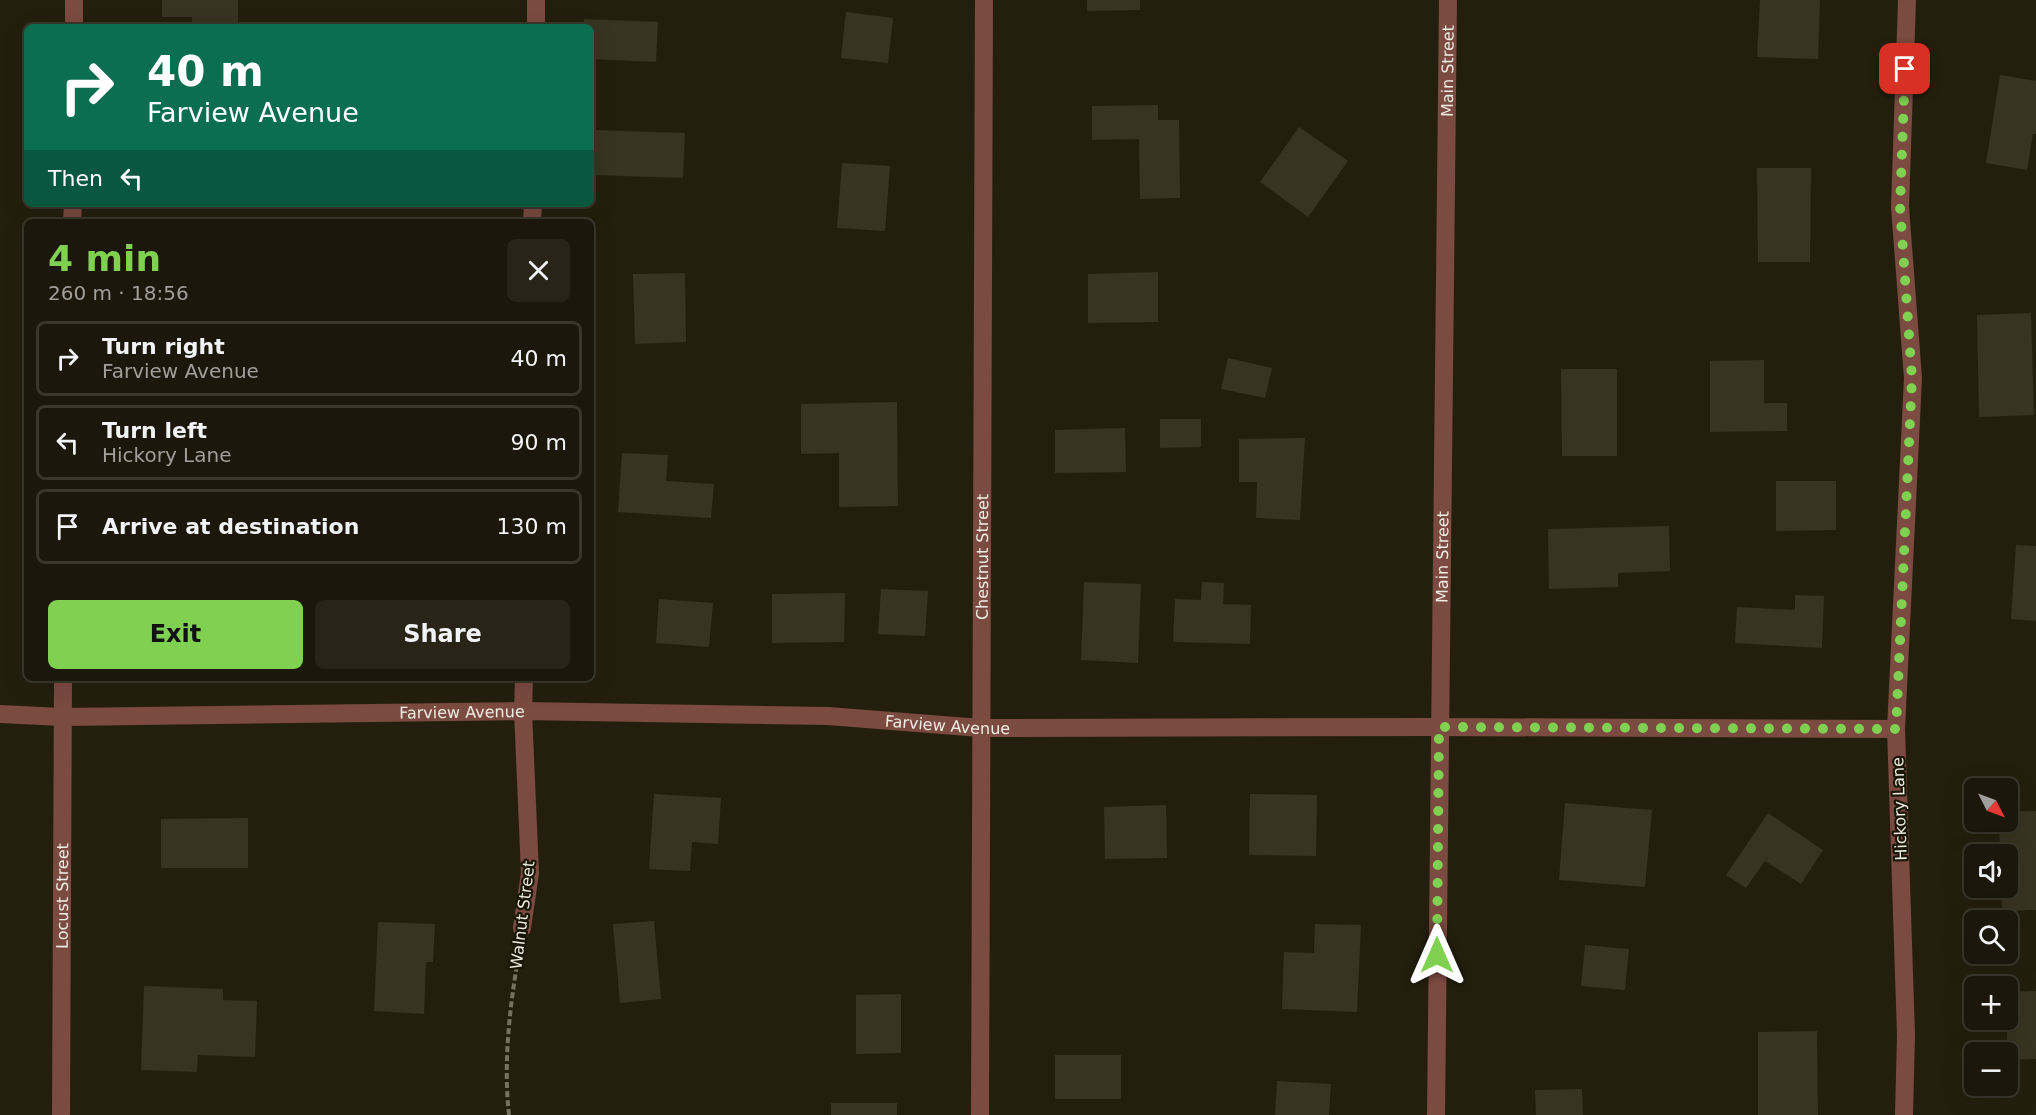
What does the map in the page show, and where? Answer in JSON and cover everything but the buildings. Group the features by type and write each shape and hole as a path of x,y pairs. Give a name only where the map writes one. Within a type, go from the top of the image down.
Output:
{"street":[{"path":"74,0 74,24"},
{"path":"536,0 536,24"},
{"name":"Chestnut Street","path":"980,1115 984,0"},
{"name":"Main Street","path":"1436,1115 1448,0"},
{"name":"Hickory Lane","path":"1904,1115 1906,1035 1896,729 1912,378 1900,207 1908,0"},
{"name":"Locust Street","path":"61,1115 63,681"},
{"name":"Walnut Street","path":"522,928 530,873 523,711 524,681"},
{"name":"Farview Avenue","path":"0,714 62,717 523,711 828,716 981,728 1896,729"}],"path":[{"name":"Walnut Street","path":"509,1115 506,1085 510,1009 522,928"}],"route":[{"path":"1437,955 1439,727 1896,729 1912,378 1900,207 1905,69"}]}
